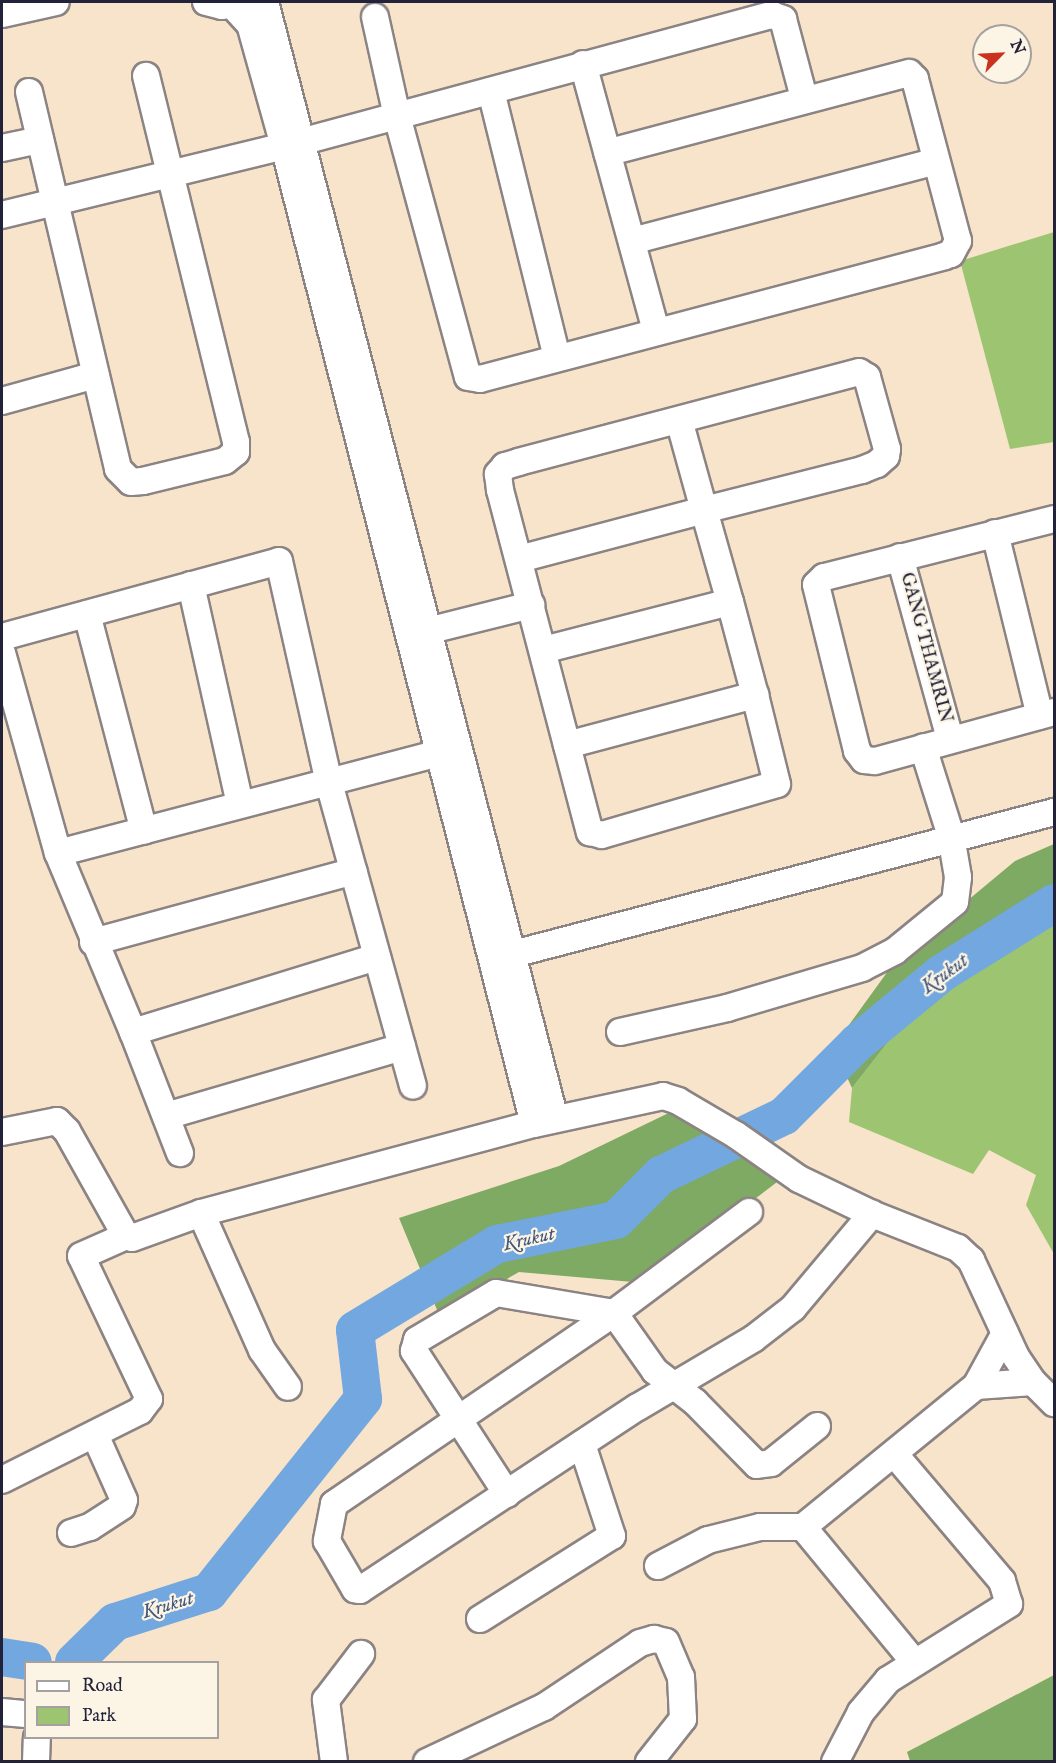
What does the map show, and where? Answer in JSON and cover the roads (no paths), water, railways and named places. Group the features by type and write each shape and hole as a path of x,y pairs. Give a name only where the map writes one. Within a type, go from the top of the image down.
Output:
{"street":[{"path":"2,14 56,2"},
{"path":"206,2 237,3 250,24 294,143"},
{"path":"266,2 294,143 347,360 544,1121"},
{"path":"2,215 294,143 772,15 783,19 804,98"},
{"path":"375,17 397,116 468,377 480,379 951,254 959,234 936,161 915,79 909,73 804,98 607,153"},
{"path":"583,64 656,331"},
{"path":"29,92 118,469 131,482 225,461 236,452 146,76"},
{"path":"490,91 557,358"},
{"path":"2,148 39,140"},
{"path":"632,241 936,161"},
{"path":"519,559 704,510 862,470 883,461 887,449 867,377 859,372 505,466 497,478 590,832 603,835 777,784 755,695 704,510 680,420"},
{"path":"2,401 95,375"},
{"path":"995,533 1047,714 875,761 864,760 857,751 816,591 824,577 995,533 1054,519"},
{"name":"GANG THAMRIN","path":"900,557 950,739"},
{"path":"2,637 279,561 329,783 413,1086"},
{"path":"191,585 240,805"},
{"path":"543,650 730,602"},
{"path":"419,632 531,605"},
{"path":"87,614 144,831"},
{"path":"2,653 58,853 93,942 133,1032 180,1153"},
{"path":"567,744 755,695"},
{"path":"620,1032 831,980 895,951 955,902 958,877 951,836 923,747"},
{"path":"58,853 450,751"},
{"path":"503,956 951,836 1054,812"},
{"path":"93,942 354,871"},
{"path":"133,1032 377,957"},
{"path":"166,1116 402,1047"},
{"path":"2,1132 57,1121 67,1131 126,1236 132,1238 201,1213 544,1121 663,1096 678,1101 736,1135 799,1179 872,1215 958,1248 971,1260 1005,1333 1034,1383 1054,1403"},
{"path":"749,1212 614,1313 334,1504 327,1541 355,1589 360,1590 582,1444 753,1339 793,1308 872,1215"},
{"path":"201,1213 267,1359 288,1387"},
{"path":"2,1480 140,1411 149,1399 81,1256 126,1236"},
{"path":"507,1494 414,1351 417,1340 496,1293 614,1313 655,1371 673,1388 695,1402 757,1464 771,1463 817,1426"},
{"path":"658,1566 708,1540 760,1527 802,1527 895,1455 976,1386 1005,1333"},
{"path":"976,1386 1034,1383"},
{"path":"71,1533 90,1527 122,1506 124,1500 95,1435"},
{"path":"480,1619 612,1536 582,1444"},
{"path":"835,1761 867,1704 888,1680 1009,1604 1002,1581 895,1455"},
{"path":"802,1527 915,1663"},
{"path":"427,1761 544,1707 640,1643 654,1639 666,1642 681,1677 683,1719 649,1761"},
{"path":"334,1761 326,1700 361,1654"},
{"path":"2,1713 24,1714"},
{"path":"36,1761 37,1739"}],"waterway":[{"name":"Krukut","path":"75,1661 115,1622 209,1592 363,1399 355,1330 497,1244 616,1220 661,1175 784,1116 857,1043 942,973 1054,903"},
{"name":"Krukut","path":"2,1657 27,1661"}]}
